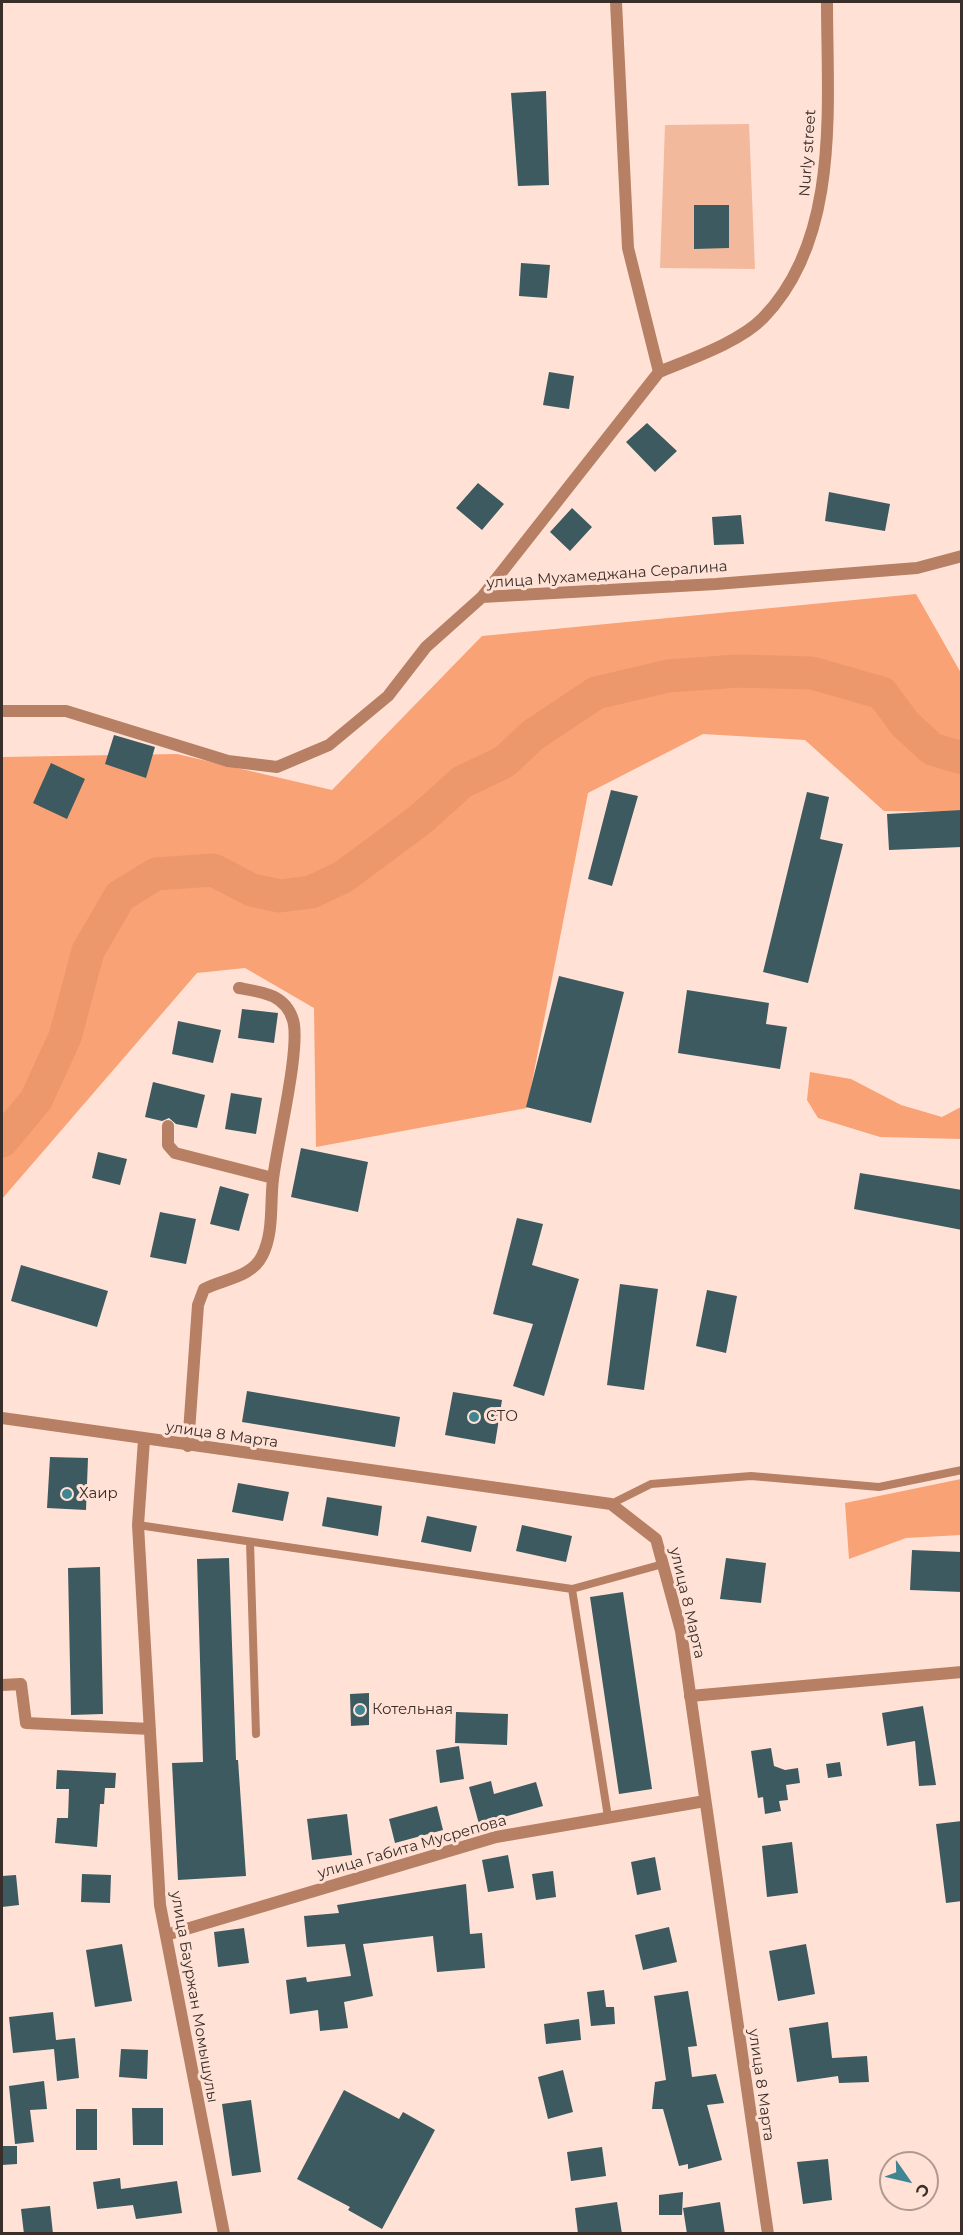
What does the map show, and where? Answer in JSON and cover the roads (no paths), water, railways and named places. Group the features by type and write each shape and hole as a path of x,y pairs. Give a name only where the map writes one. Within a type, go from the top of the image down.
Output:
{"street":[{"path":"616,2 628,248 659,372"},
{"name":"Nurly street","path":"482,597 659,372 718,348 762,319 788,286 808,249 818,215 824,177 827,2"},
{"name":"улица Мухамеджана Сералина","path":"2,711 66,711 228,761 277,767 329,746 388,696 426,647 482,597 716,584 917,568 962,556"},
{"path":"188,1446 198,1305 204,1289 250,1270 262,1257 268,1238 273,1178 294,1050 294,1021 284,1003 273,994 239,987"},
{"path":"168,1126 168,1145 175,1153 273,1178"},
{"name":"улица 8 Марта","path":"2,1418 144,1440 611,1504 656,1539 681,1631 768,2234"},
{"name":"улица Бауржан Момышулы","path":"144,1440 138,1525 160,1905 224,2234"},
{"path":"690,1696 962,1672"},
{"path":"2,1685 21,1684 26,1724 150,1729"},
{"name":"улица Габита Мусрепова","path":"166,1935 495,1836 705,1801"}],"lane":[{"path":"611,1504 651,1484 751,1476 879,1487 962,1470"},
{"path":"138,1525 572,1589 663,1564"},
{"path":"250,1542 256,1734"},
{"path":"572,1589 608,1817"}],"waterway":[{"path":"2,1141 36,1100 65,1037 88,951 120,896 156,874 213,870 252,890 280,896 311,892 343,877 421,819 462,782 504,762 533,735 596,693 668,676 738,671 812,673 882,693 905,724 932,749 962,758"}],"place":[{"name":"СТО","path":"474,1417"},
{"name":"Хаир","path":"67,1494"},
{"name":"Котельная","path":"360,1710"}]}
